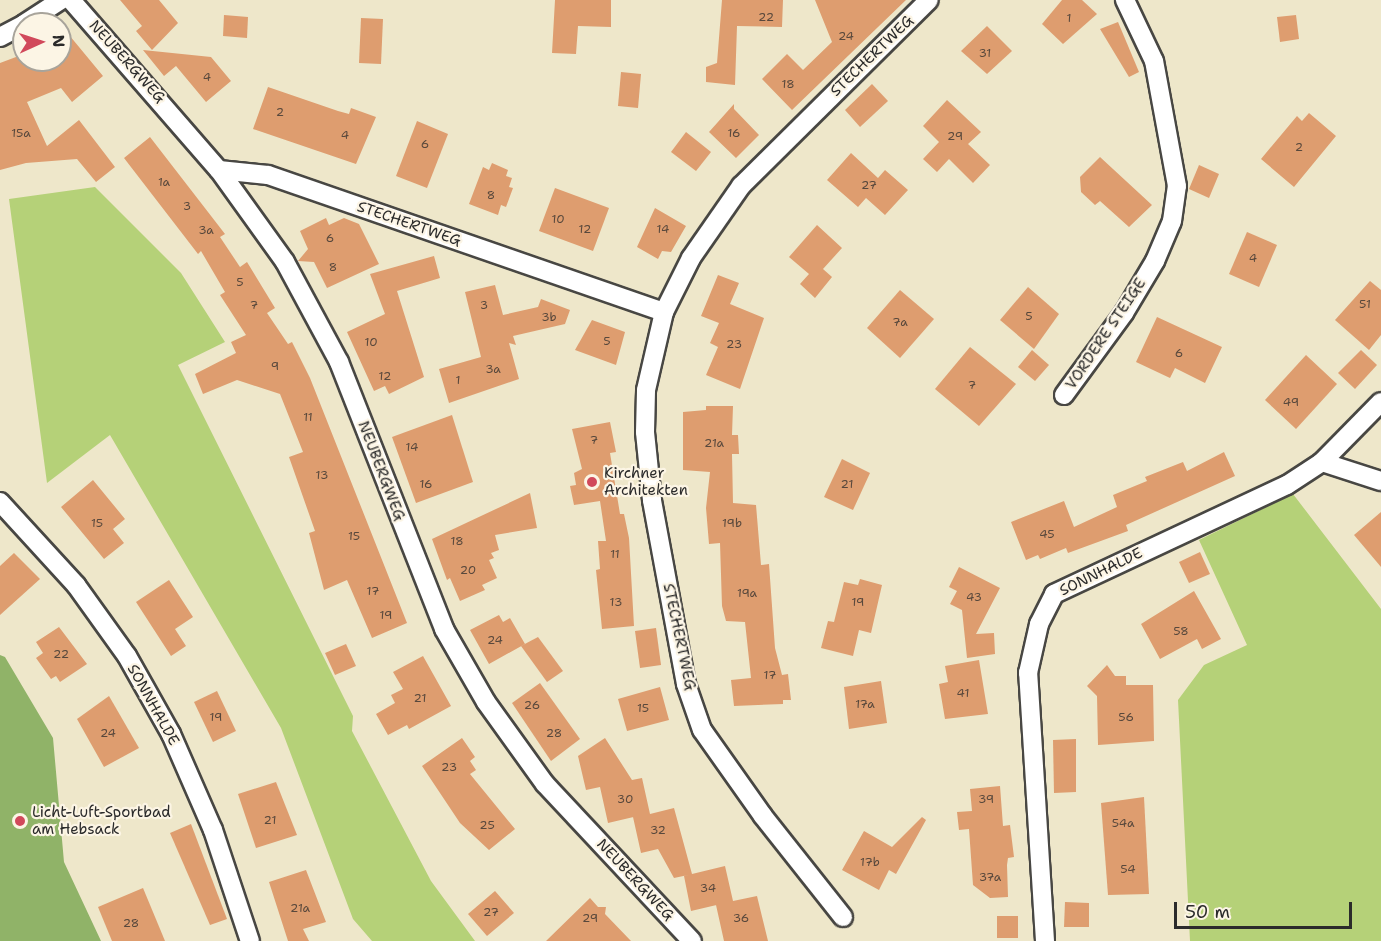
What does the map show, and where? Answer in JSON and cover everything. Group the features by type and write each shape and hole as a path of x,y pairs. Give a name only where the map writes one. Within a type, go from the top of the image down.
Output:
{"street":[{"path":"42,12 61,0"},
{"name":"NEUBERGWEG","path":"71,0 219,170 285,262 315,313 339,362 444,628 486,702 545,784 692,941"},
{"name":"STECHERTWEG","path":"843,917 702,730 686,684 652,500 645,432 646,390 663,312 691,258 741,186 929,0"},
{"name":"VORDERE STEIGE","path":"1064,395 1124,313 1155,261 1172,222 1175,198 1174,164 1154,61 1125,0"},
{"name":"STECHERTWEG","path":"219,170 268,175 663,312"},
{"name":"SONNHALDE","path":"1045,941 1028,673 1039,624 1054,594 1287,485 1322,462 1381,402"},
{"path":"1322,462 1381,481"},
{"name":"SONNHALDE","path":"0,502 76,585 127,656 171,734 208,819 250,941"}],"green space":[{"path":"95,187 181,273 225,342 178,365 353,716 352,731 431,881 475,941 372,941 353,919 281,728 110,435 47,483 9,199"},
{"path":"1293,494 1381,609 1381,941 1190,941 1178,700 1204,665 1247,645 1199,540"},
{"name":"Licht-Luft-Sportbad am Hebsack","path":"0,655 5,657 53,738 64,862 101,941 0,941"}],"building":[{"path":"120,0 159,0 178,23 152,50 136,31 142,26"},
{"path":"555,0 611,0 611,27 578,26 576,54 552,53"},
{"path":"722,0 783,0 782,27 737,26 735,85 706,82 706,67 717,63"},
{"path":"815,0 906,0 792,110 762,79 787,54 803,70 832,42"},
{"path":"1062,0 1082,0 1097,14 1063,44 1042,24"},
{"path":"224,15 248,17 247,38 223,36"},
{"path":"1296,15 1299,39 1280,42 1277,17"},
{"path":"361,18 383,19 381,64 359,63"},
{"path":"1118,22 1139,72 1129,77 1100,29"},
{"path":"987,26 1012,51 987,74 961,51"},
{"path":"72,39 103,76 72,102 61,88 27,102 47,146 79,120 115,167 96,182 77,159 26,163 0,170 0,63 12,58 12,72 72,72"},
{"path":"143,50 211,57 231,81 206,102 176,66 164,76"},
{"path":"621,72 641,74 638,108 618,106"},
{"path":"872,84 888,101 860,127 845,110"},
{"path":"268,87 338,111 349,114 351,108 376,117 356,164 253,129"},
{"path":"947,100 981,132 968,144 990,165 973,183 949,159 937,172 923,159 939,142 923,126"},
{"path":"734,104 734,109 759,135 736,158 709,132"},
{"path":"1309,113 1336,136 1294,187 1261,159 1297,116 1302,121"},
{"path":"417,121 448,134 427,188 396,176"},
{"path":"686,132 711,152 696,171 671,152"},
{"path":"150,137 225,234 220,237 240,267 247,262 275,308 267,313 288,344 292,342 310,378 407,623 372,638 347,580 324,590 309,533 315,531 289,457 303,452 280,394 237,380 203,394 195,374 236,353 231,342 246,335 220,295 225,292 201,251 198,254 124,158"},
{"path":"851,153 878,178 885,170 908,190 885,215 866,198 858,207 827,180"},
{"path":"1100,157 1152,205 1129,227 1100,201 1095,205 1081,192 1080,177"},
{"path":"492,163 508,170 506,176 512,178 509,187 513,188 506,207 501,205 498,215 469,204 483,167 489,170"},
{"path":"1199,165 1219,174 1209,198 1189,189"},
{"path":"555,188 609,208 593,251 539,231"},
{"path":"655,208 686,226 671,252 662,251 658,259 637,247"},
{"path":"326,218 329,225 344,218 359,224 379,264 327,288 314,262 298,261 308,249 300,231"},
{"path":"817,225 842,248 823,269 832,277 815,298 800,284 809,274 789,257"},
{"path":"1247,232 1277,245 1259,287 1229,274"},
{"path":"434,256 440,278 397,291 424,377 389,394 385,386 374,391 347,332 385,314 370,274"},
{"path":"718,275 739,283 730,304 764,318 740,389 706,375 718,347 710,343 719,323 701,316"},
{"path":"1370,281 1381,290 1381,335 1369,350 1335,320"},
{"path":"495,285 503,315 538,307 541,299 570,310 565,324 513,336 516,345 509,343 519,379 449,403 439,369 481,357 465,292"},
{"path":"1028,287 1059,314 1034,349 1000,320"},
{"path":"900,290 934,319 900,358 867,328"},
{"path":"1157,317 1222,347 1205,383 1175,368 1170,378 1136,362"},
{"path":"592,320 625,332 616,365 575,350"},
{"path":"970,347 1016,384 979,426 935,389"},
{"path":"1032,350 1049,365 1035,381 1018,367"},
{"path":"1361,350 1377,365 1355,389 1338,373"},
{"path":"1306,355 1337,384 1296,429 1265,400"},
{"path":"706,406 733,406 732,435 738,435 739,454 732,454 733,503 756,505 761,565 769,564 775,648 782,675 788,674 791,700 783,700 783,704 734,706 731,680 751,678 745,622 726,621 722,606 720,543 709,544 706,508 710,472 683,470 683,412 706,410"},
{"path":"452,415 473,482 416,503 392,437"},
{"path":"610,422 616,452 610,453 620,514 624,514 629,538 634,626 602,629 596,570 600,569 598,541 606,541 600,501 574,505 570,486 576,485 574,473 582,469 572,429"},
{"path":"1224,452 1235,476 1126,525 1128,531 1068,553 1066,548 1040,559 1038,555 1026,560 1011,522 1064,501 1074,527 1117,507 1113,495 1147,481 1145,477 1183,462 1187,471"},
{"path":"842,459 870,473 853,510 824,497"},
{"path":"93,480 125,519 113,529 124,543 104,559 61,507"},
{"path":"530,493 537,528 495,535 499,550 491,553 494,558 489,560 497,578 482,585 485,590 460,601 450,578 447,580 432,539"},
{"path":"1381,512 1381,567 1354,535"},
{"path":"1200,552 1210,574 1189,583 1179,562"},
{"path":"14,553 40,579 0,615 0,566"},
{"path":"959,567 1000,588 976,634 994,633 995,654 967,658 962,610 950,604 957,591 949,587"},
{"path":"860,579 882,585 871,633 859,630 853,656 821,648 828,621 834,622 844,582 858,585"},
{"path":"169,580 193,617 175,629 186,646 171,656 136,602"},
{"path":"1194,591 1221,639 1202,649 1197,639 1160,659 1141,624"},
{"path":"499,615 503,622 510,618 525,644 489,664 470,630"},
{"path":"59,627 87,664 60,682 56,676 51,679 36,658 43,653 36,642"},
{"path":"656,628 661,665 640,668 635,631"},
{"path":"538,637 563,671 547,682 521,646"},
{"path":"346,644 356,666 335,675 325,653"},
{"path":"423,656 451,706 409,729 407,725 388,735 376,714 395,703 391,695 403,689 393,672"},
{"path":"979,660 988,714 945,719 939,684 948,682 945,666"},
{"path":"1107,665 1115,676 1126,676 1126,685 1153,685 1154,741 1098,745 1097,696 1087,686"},
{"path":"881,681 887,723 849,729 844,687"},
{"path":"540,683 580,739 551,761 512,703"},
{"path":"660,687 669,720 627,731 618,699"},
{"path":"217,691 236,731 213,742 194,702"},
{"path":"109,696 139,748 104,767 77,719"},
{"path":"462,738 475,757 470,761 476,770 470,774 515,829 489,850 460,823 422,766"},
{"path":"605,738 632,780 642,778 650,814 674,808 692,874 725,866 733,901 757,896 768,941 724,941 716,905 691,911 684,876 688,875 674,878 658,849 641,853 633,817 608,823 600,787 586,790 578,756"},
{"path":"1076,739 1076,792 1054,793 1053,740"},
{"path":"276,782 297,835 256,848 238,794"},
{"path":"1000,786 1003,826 1010,825 1014,857 1008,858 1008,897 990,898 973,885 969,829 959,830 957,812 972,811 970,789"},
{"path":"1144,797 1149,894 1108,895 1101,803"},
{"path":"922,817 926,820 896,874 889,870 879,890 842,870 864,831 892,847"},
{"path":"191,824 227,919 210,925 170,833"},
{"path":"306,870 326,922 303,929 309,941 288,941 269,882"},
{"path":"143,888 165,941 112,941 98,907"},
{"path":"495,891 514,913 487,936 468,914"},
{"path":"590,898 598,907 606,907 605,914 631,941 546,941"},
{"path":"1065,902 1089,903 1089,927 1064,927"},
{"path":"997,916 1018,916 1018,938 997,938"}],"place":[{"name":"Kirchner Architekten","path":"592,482"},
{"name":"Licht-Luft-Sportbad am Hebsack","path":"20,821"}]}
